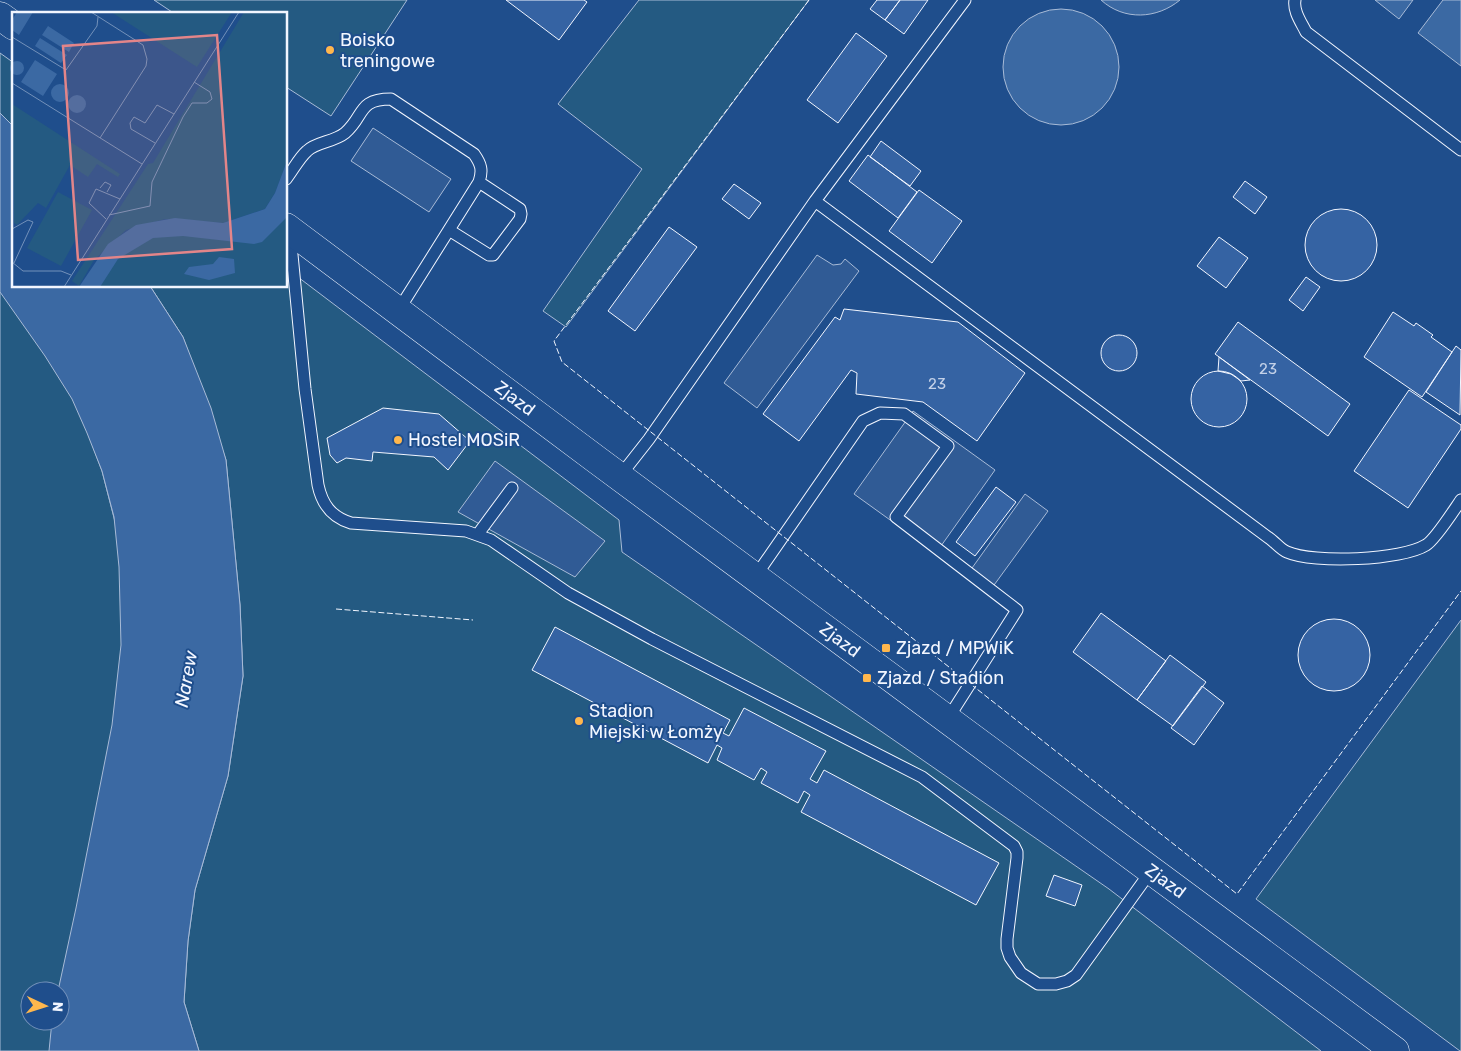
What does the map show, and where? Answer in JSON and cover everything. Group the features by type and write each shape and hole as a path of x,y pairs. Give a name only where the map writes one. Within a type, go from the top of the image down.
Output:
{"main road":[{"path":"0,16 12,25"},
{"name":"Zjazd","path":"288,228 947,720 1395,1051"}],"lane":[{"path":"620,476 653,434 815,201 964,0"},
{"path":"1295,0 1298,17 1306,32 1461,150"},
{"path":"288,176 307,150 333,140 346,132 367,104 380,99 391,99 474,154 481,164 482,173 479,182 398,311"},
{"path":"449,230 489,255 494,255 520,219 520,209 479,182"},
{"path":"815,201 1262,532 1286,552 1330,559 1386,556 1413,551 1428,544 1461,500"},
{"path":"288,228 305,389 318,485 323,501 332,513 345,521 452,530 478,534 492,540 568,593 652,639 922,777 1014,846 1017,858 1007,948 1016,968 1038,984 1056,984 1067,981 1076,975 1151,871"},
{"path":"755,577 863,421 880,413 904,414 948,446 896,517 1017,610 947,720"},
{"path":"478,534 512,488"}],"shaded area":[{"name":"Boisko treningowe","path":"154,0 407,0 331,116 288,88 288,12 172,12"},
{"path":"639,0 809,0 566,327 543,311 642,169 558,104"},
{"path":"0,53 12,62 12,125 0,113"},
{"path":"373,128 451,179 429,212 351,161"},
{"path":"817,255 833,265 841,264 845,259 859,271 757,408 724,383"},
{"path":"0,257 12,282 12,288 15,288 79,400 102,471 123,553 128,700 70,983 70,981 20,981 20,1031 60,1031 56,1051 0,1051"},
{"name":"Stadion Miejski w Łomży","path":"288,270 619,520 622,552 1109,889 1321,1051 199,1051 184,1002 188,941 195,890 228,776 243,676 240,605 226,460 183,337 151,288 288,288"},
{"path":"913,411 995,470 936,553 854,494"},
{"path":"495,461 605,541 575,577 458,512"},
{"path":"1025,494 1048,511 989,592 967,575"},
{"path":"1461,620 1461,1051 1460,1051 1256,899"}],"water":[{"path":"1101,0 1180,0 1161,11 1140,15 1120,12"},
{"path":"1375,0 1413,0 1399,19"},
{"path":"1443,0 1461,0 1461,66 1418,33"},
{"path":"1061,9 1083,13 1102,26 1115,45 1119,67 1115,89 1102,108 1083,121 1061,125 1039,121 1020,108 1007,89 1003,67 1007,45 1020,26 1039,13"},
{"name":"Narew","path":"0,113 12,125 12,288 151,288 183,337 211,408 226,460 240,605 243,676 228,776 195,890 188,941 184,1002 199,1051 49,1051 51,1031 70,1031 70,981 60,981 112,725 121,645 119,567 114,517 102,471 72,399 45,356 0,292"}],"building":[{"path":"506,0 584,0 587,2 559,40"},
{"path":"877,0 900,0 885,20 870,9"},
{"path":"900,0 928,0 904,34 885,20"},
{"path":"856,33 887,56 838,123 807,100"},
{"path":"881,141 921,171 910,186 870,157"},
{"path":"868,155 917,192 898,218 849,181"},
{"path":"1245,181 1267,197 1255,214 1233,197"},
{"path":"734,184 761,203 749,219 722,199"},
{"path":"919,190 962,221 932,263 889,231"},
{"path":"1341,209 1361,215 1371,225 1377,245 1371,265 1361,275 1341,281 1321,275 1311,265 1305,245 1311,225 1321,215"},
{"path":"669,227 697,247 635,331 608,311"},
{"path":"1219,237 1248,258 1226,288 1197,266"},
{"path":"1306,277 1320,287 1303,311 1289,300"},
{"path":"844,309 958,322 1025,373 977,441 923,402 856,394 857,373 851,370 799,441 763,414 835,317 840,320"},
{"path":"1393,312 1414,326 1416,323 1452,352 1422,397 1364,357"},
{"path":"1238,322 1350,404 1328,436 1215,354"},
{"path":"1119,335 1126,336 1132,340 1136,346 1136,360 1132,366 1126,370 1119,371 1112,370 1106,366 1102,360 1101,353 1102,346 1106,340 1112,336"},
{"path":"1456,346 1461,350 1460,415 1426,392"},
{"path":"1219,357 1250,380 1241,381 1231,374 1218,371"},
{"path":"1213,371 1225,371 1239,379 1247,393 1245,410 1239,419 1225,427 1213,427 1203,422 1196,415 1191,405 1191,393 1196,383 1203,376"},
{"path":"1409,390 1461,425 1461,429 1408,508 1354,471"},
{"name":"Hostel MOSiR","path":"383,408 439,414 470,441 448,470 434,457 373,452 372,461 346,458 337,463 330,455 327,438"},
{"path":"996,487 1016,502 975,556 956,542"},
{"path":"1101,613 1166,661 1137,700 1073,652"},
{"path":"1334,619 1354,625 1364,635 1370,655 1364,675 1354,685 1334,691 1314,685 1304,675 1298,655 1304,635 1314,625"},
{"path":"555,627 730,720 723,733 729,736 744,708 826,751 810,779 817,783 824,770 999,863 976,905 801,812 810,795 804,791 798,803 761,783 767,772 761,768 754,780 717,760 722,748 717,745 708,763 532,670"},
{"path":"1170,655 1206,682 1173,726 1137,700"},
{"path":"1202,686 1224,703 1194,745 1171,728"},
{"path":"1054,875 1082,885 1075,906 1046,896"}],"fence":[{"path":"809,0 554,341 562,362 1237,894 1461,591"},
{"path":"336,609 473,620"}],"place":[{"name":"Boisko treningowe","path":"330,50"},
{"name":"Hostel MOSiR","path":"398,440"},
{"name":"Zjazd / MPWiK","path":"886,648"},
{"name":"Zjazd / Stadion","path":"867,678"},
{"name":"Stadion Miejski w Łomży","path":"579,721"}]}
